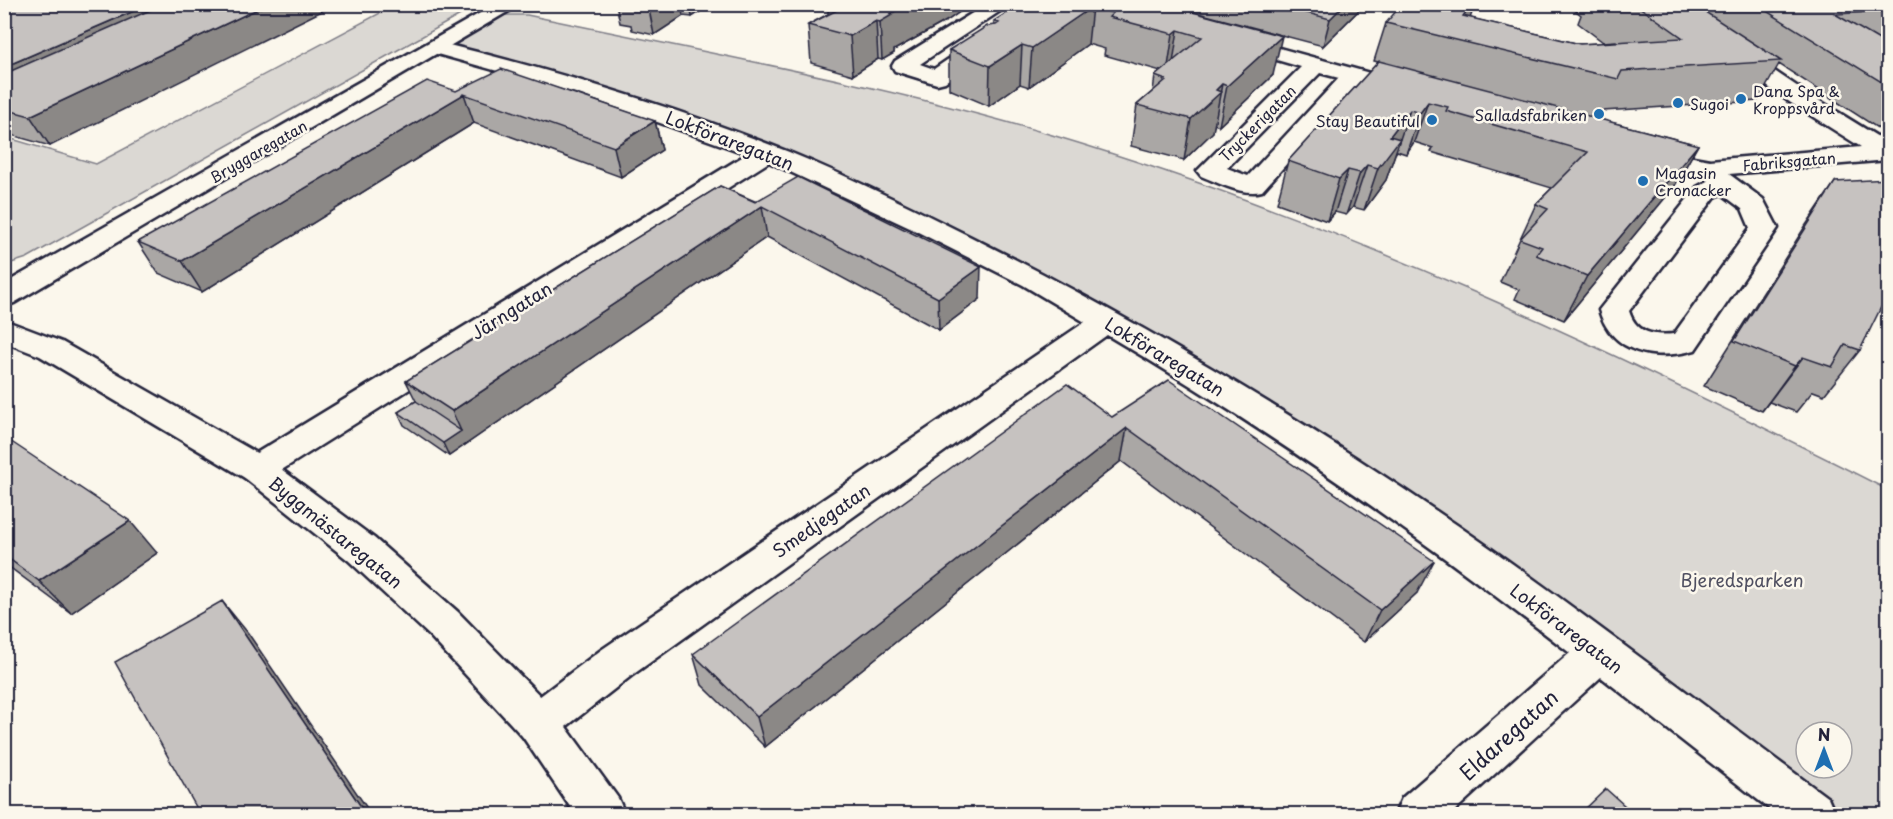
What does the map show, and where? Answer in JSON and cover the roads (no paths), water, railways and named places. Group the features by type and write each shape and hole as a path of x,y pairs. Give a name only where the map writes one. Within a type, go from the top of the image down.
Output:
{"street":[{"name":"Bryggaregatan","path":"4,297 511,4"},
{"path":"1001,4 903,66 937,77 1042,4"},
{"path":"1661,4 1799,98 1888,153"},
{"path":"1213,36 1430,96"},
{"name":"Lokföraregatan","path":"437,48 584,88 766,153 922,222 1033,279 1203,377 1330,459 1479,561 1812,814"},
{"name":"Tryckerigatan","path":"1314,64 1210,171 1253,186 1353,76"},
{"name":"Fabriksgatan","path":"1622,149 1717,175 1888,153"},
{"name":"Järngatan","path":"257,469 766,153"},
{"path":"1717,175 1754,205 1764,228 1683,343 1669,346 1646,344 1625,334 1617,324 1614,310 1717,175"},
{"name":"Smedjegatan","path":"538,723 616,663 1106,321"},
{"name":"Byggmästaregatan","path":"4,330 51,349 257,469 361,549 436,616 538,723 602,814"},
{"name":"Eldaregatan","path":"1418,814 1599,653"}],"place":[{"name":"Dana Spa & Kroppsvård","path":"1741,99"},
{"name":"Sugoi","path":"1678,103"},
{"name":"Salladsfabriken","path":"1599,114"},
{"name":"Stay Beautiful","path":"1432,120"},
{"name":"Magasin Cronacker","path":"1643,181"}],"park label":[{"name":"Bjeredsparken","path":"1742,579"}]}
